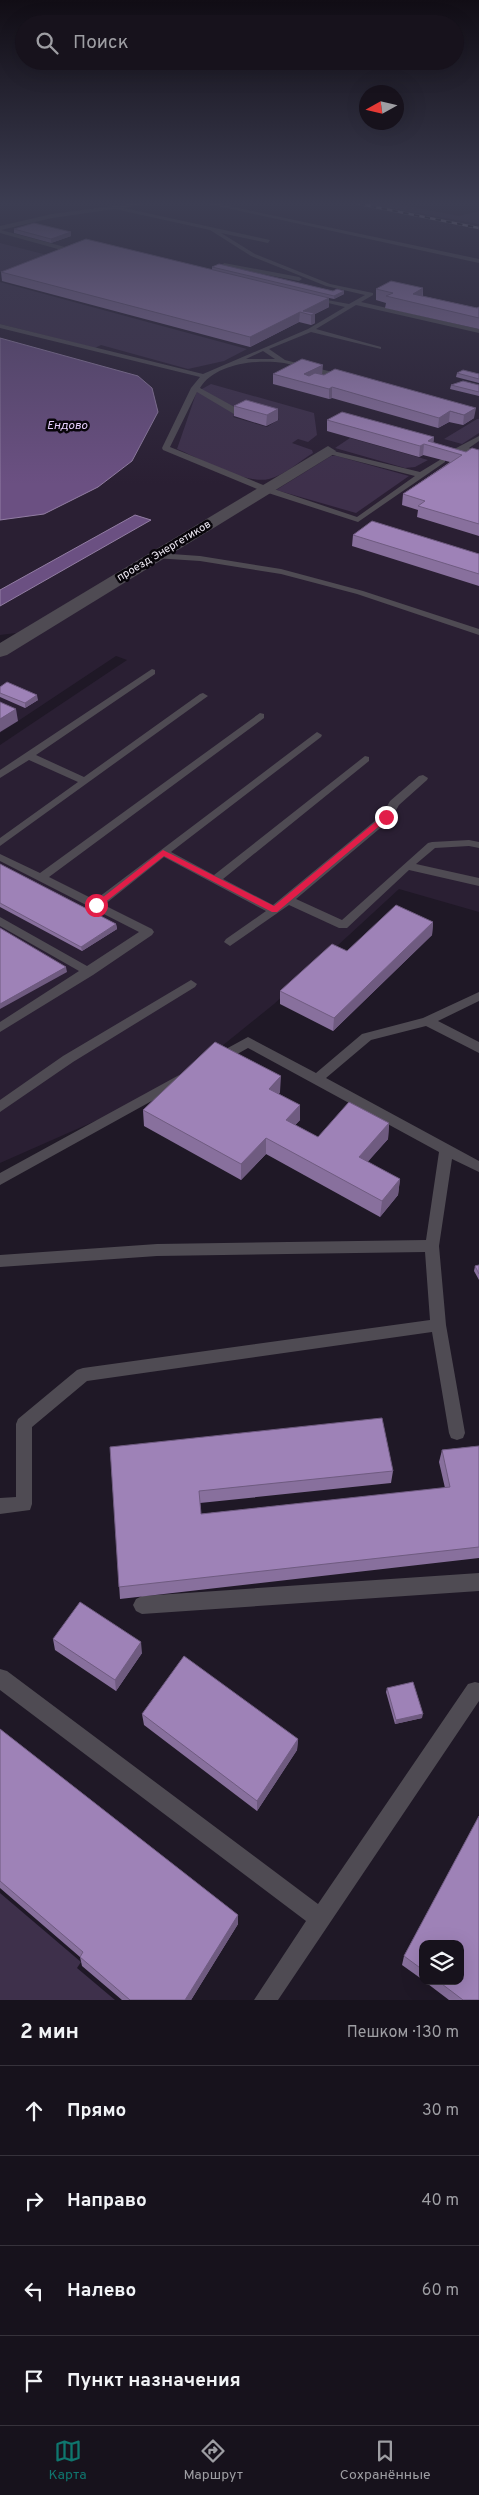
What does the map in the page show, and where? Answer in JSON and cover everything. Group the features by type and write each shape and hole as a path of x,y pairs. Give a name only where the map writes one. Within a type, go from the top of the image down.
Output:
{"street":[{"name":"проезд Энергетиков","path":"0,651 328,450"}],"lane":[{"path":"314,297 479,331"},
{"path":"364,297 310,330 237,360 204,376 195,388 166,448 265,490 367,523"},
{"path":"0,326 204,376"},
{"path":"310,330 379,348"},
{"path":"264,349 283,361"},
{"path":"237,360 283,361 357,380"},
{"path":"195,388 237,412"},
{"path":"358,520 444,459 479,438"},
{"path":"463,449 479,454"},
{"path":"328,450 421,475"},
{"path":"157,556 201,557 244,562 294,573 360,591 479,632"},
{"path":"0,776 152,672"},
{"path":"0,843 203,696"},
{"path":"42,877 260,716"},
{"path":"96,905 317,735"},
{"path":"29,756 85,781"},
{"path":"215,880 365,759"},
{"path":"230,942 288,900 386,817 394,803 423,778"},
{"path":"288,900 343,925 432,845 474,844 479,834"},
{"path":"163,852 274,910"},
{"path":"0,857 148,932 0,1028"},
{"path":"407,866 479,882"},
{"path":"0,921 89,972"},
{"path":"0,1107 68,1059 191,984"},
{"path":"317,1079 367,1037 427,1021 479,996"},
{"path":"427,1021 479,1048"},
{"path":"0,1180 248,1042 479,1167"},
{"path":"446,1149 432,1246 438,1325 457,1433"},
{"path":"0,1261 157,1250 432,1246"},
{"path":"0,1506 24,1504 24,1424 83,1375 438,1325"},
{"path":"142,1605 479,1582"},
{"path":"0,1678 320,1919"},
{"path":"264,2000 475,1692"}],"shaded area":[{"path":"0,297 479,297 479,912 399,889 274,1004 170,1088 0,1163 0,745 127,660 116,656 0,733 0,643 16,633 0,635"},
{"path":"0,297 57,297 247,349 224,361 188,369 101,345 95,348 0,324"},
{"path":"211,384 314,413 317,435 308,442 298,439 292,443 312,450 313,453 280,475 259,480 235,475 177,449 197,391 237,413 233,417 267,427 279,419 245,409 241,412 200,390"},
{"path":"479,419 479,433 462,444 444,439"},
{"path":"350,438 428,460 415,467 405,468 335,448"},
{"path":"331,456 409,476 356,513 276,490"},
{"path":"0,1893 81,1962 77,1968 115,2000 0,2000"}],"water":[{"name":"Ендово","path":"0,338 138,376 152,388 158,412 132,461 98,487 44,514 0,520"},
{"path":"135,515 151,520 0,606 0,590"}],"building":[{"path":"98,297 329,298 303,311 315,313 311,315 300,312 250,337"},
{"path":"392,297 428,297 479,307 479,318"},
{"path":"302,359 323,365 304,374 309,376 315,373 324,375 335,369 476,408 464,415 450,411 439,418 332,387 329,389 273,374"},
{"path":"463,370 479,374 479,379 457,373"},
{"path":"463,381 479,385 479,392 451,385"},
{"path":"246,400 278,409 267,415 234,406"},
{"path":"342,412 434,437 428,441 466,452 472,448 479,450 479,524 418,506 425,501 403,494 462,455 424,444 420,446 327,420"},
{"path":"372,521 479,554 479,574 353,535"},
{"path":"7,682 37,695 25,703 0,693 0,687"},
{"path":"0,702 16,709 0,719"},
{"path":"0,864 116,924 81,947 0,903"},
{"path":"396,905 433,922 334,1018 280,991 332,944 347,951"},
{"path":"0,928 66,967 0,1004"},
{"path":"215,1042 281,1076 269,1089 300,1105 286,1120 318,1137 349,1102 389,1123 359,1157 400,1179 382,1201 266,1138 241,1164 143,1110"},
{"path":"479,1265 479,1274 475,1266"},
{"path":"382,1418 393,1471 199,1491 201,1514 450,1487 442,1450 479,1446 479,1547 119,1587 110,1447"},
{"path":"80,1602 141,1642 115,1680 53,1639"},
{"path":"184,1656 298,1739 257,1801 142,1714"},
{"path":"413,1682 423,1714 396,1720 387,1688"},
{"path":"0,1729 238,1915 185,2000 130,2000 80,1957 83,1952 0,1881"},
{"path":"479,1816 479,2000 463,2000 443,1985 464,1985 464,1940 419,1940 419,1967 404,1956"}],"route":[{"path":"96,905 163,852 274,910 386,817"}]}
